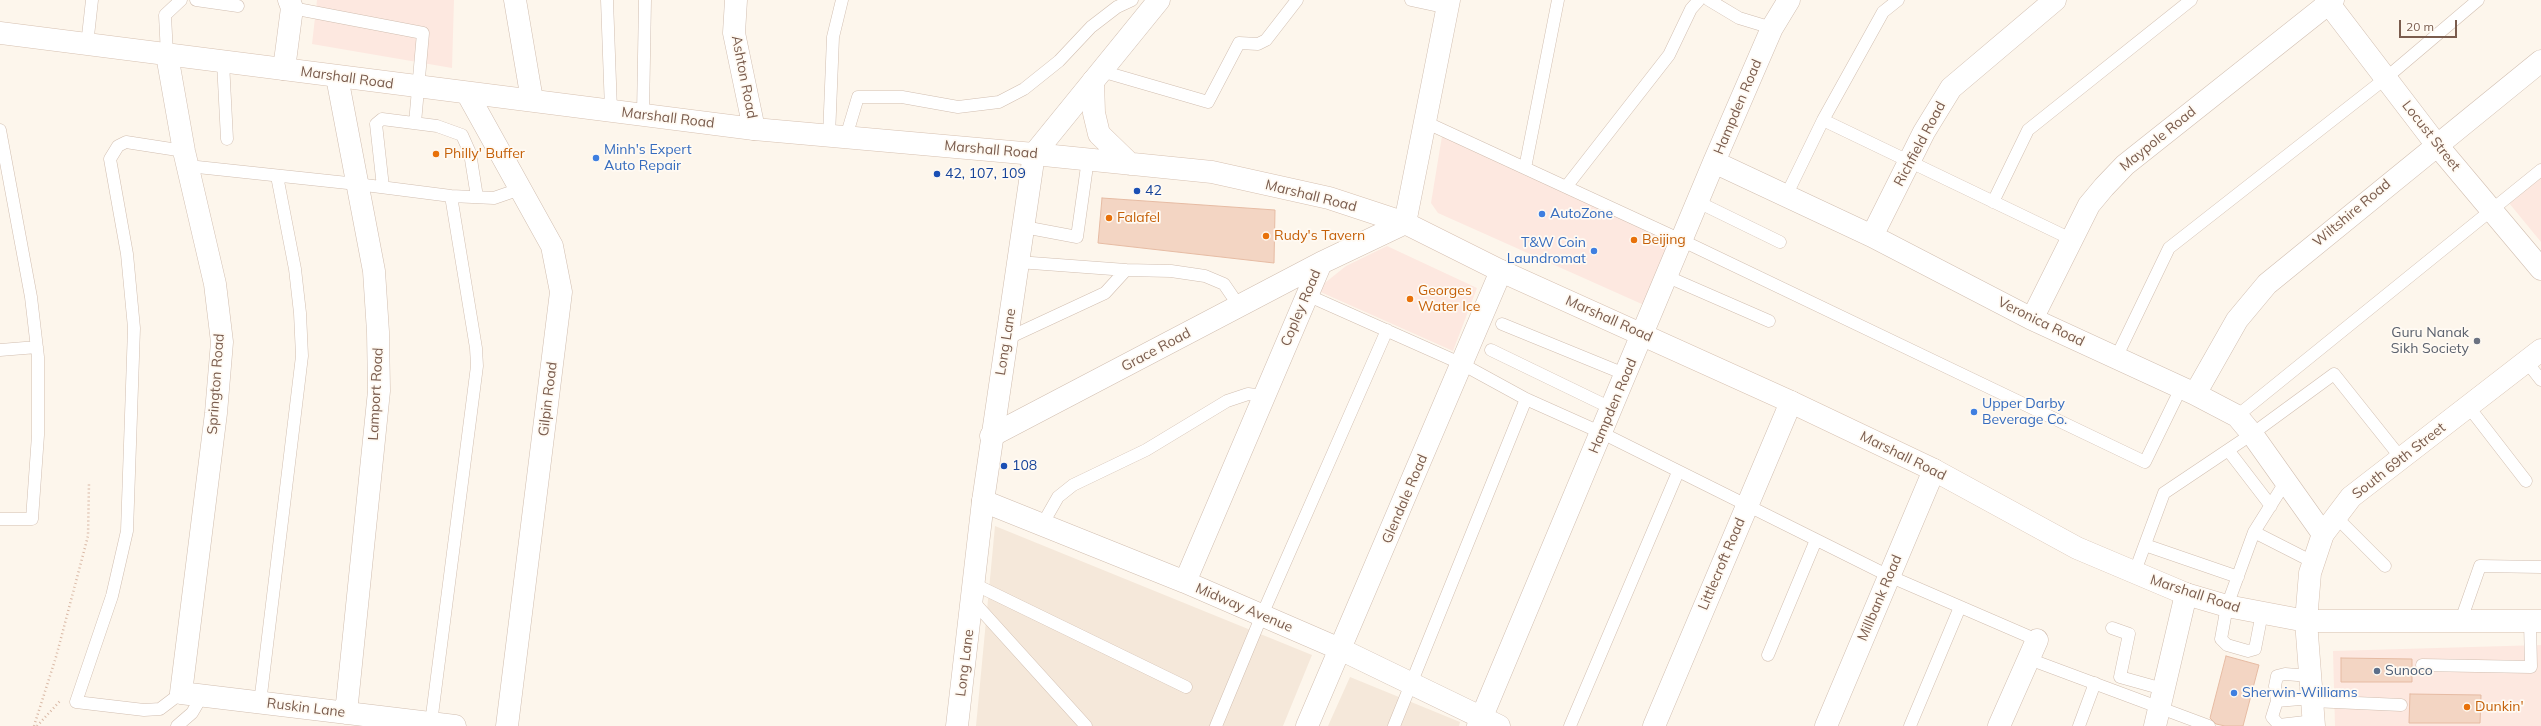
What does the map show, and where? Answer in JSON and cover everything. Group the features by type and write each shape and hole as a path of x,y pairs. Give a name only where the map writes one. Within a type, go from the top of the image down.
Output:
{"street":[{"path":"515,0 532,100"},
{"name":"Ashton Road","path":"736,0 734,33 754,129"},
{"path":"1034,154 1158,0"},
{"name":"Hampden Road","path":"1486,723 1612,409 1683,241 1714,162 1772,28 1789,0"},
{"name":"Richfield Road","path":"1872,236 1924,132 1951,88 2055,0"},
{"name":"Locust Street","path":"2329,1 2436,144 2541,269"},
{"name":"Maypole Road","path":"2032,319 2089,205 2126,165 2329,1"},
{"path":"284,69 291,4"},
{"path":"1405,223 1448,4"},
{"name":"Marshall Road","path":"0,33 167,56 284,69 419,88 532,100 754,129 1088,159 1212,172 1328,198 1405,223 1501,272 1791,402 1934,470 2077,548 2134,574 2186,594 2227,606 2306,621 2460,623 2536,621"},
{"name":"Springton Road","path":"167,56 186,158 215,284 222,342 216,413 181,693"},
{"name":"Wiltshire Road","path":"2188,391 2237,320 2267,284 2436,144 2541,61"},
{"path":"1097,76 1094,112 1099,134 1130,164"},
{"name":"Lamport Road","path":"337,77 374,271 379,391 346,713"},
{"name":"Gilpin Road","path":"467,93 552,246 561,292 507,726"},
{"name":"Long Lane","path":"957,726 991,436 1034,154"},
{"name":"Veronica Road","path":"1714,162 1872,236 2032,319 2188,391 2237,416 2286,481 2329,526"},
{"name":"Copley Road","path":"1185,582 1321,263 1405,223"},
{"name":"Grace Road","path":"991,436 1321,263"},
{"name":"Glendale Road","path":"1307,726 1342,650 1501,272"},
{"name":"South 69th Street","path":"2313,711 2306,621 2308,588 2313,562 2329,526 2351,497 2533,355"},
{"name":"Littlecroft Road","path":"1654,726 1791,402"},
{"name":"Millbank Road","path":"1826,726 1934,470"},
{"name":"Midway Avenue","path":"983,501 1185,582 1342,650 1412,684 1486,723"},
{"path":"2159,707 2186,594"},
{"path":"1999,726 2033,650"},
{"name":"Ruskin Lane","path":"181,693 455,726"}],"lane":[{"path":"87,45 92,0"},
{"path":"167,56 165,15 181,0"},
{"path":"196,0 238,6"},
{"path":"607,0 611,110"},
{"path":"643,114 645,0"},
{"path":"838,136 833,37 842,0"},
{"path":"838,136 858,97 902,97 958,107 999,102 1024,89 1059,61 1092,27 1117,7 1132,0"},
{"path":"1097,76 1208,102 1239,43 1258,44 1266,40 1297,0"},
{"path":"1411,0 1448,4"},
{"path":"1524,168 1558,0"},
{"path":"1566,186 1669,55 1691,9 1699,0"},
{"path":"1709,0 1739,18 1772,28"},
{"path":"1786,196 1822,120 1884,12 1898,0"},
{"path":"1993,202 2028,130 2191,0"},
{"path":"2116,358 2168,248 2386,78 2478,0"},
{"path":"291,4 423,33 415,123"},
{"path":"223,62 227,139"},
{"path":"383,187 376,124 382,119 437,126 462,135 470,153 477,197"},
{"path":"1822,120 2072,239"},
{"path":"1425,122 1683,241 2145,462 2188,391"},
{"path":"0,130 31,297 37,347 38,435 32,519 0,519"},
{"path":"181,693 160,709 144,710 76,702 112,596 127,531 134,328 127,254 110,159 118,146 126,142 186,158 278,176 451,196 494,198 520,189"},
{"path":"1024,227 1077,237 1088,159"},
{"path":"2237,416 2541,170"},
{"path":"260,703 302,356 296,277 278,176"},
{"path":"431,723 477,366 476,348 451,196"},
{"path":"1698,202 1780,242"},
{"path":"1018,262 1126,270 1171,271 1205,276 1224,284 1239,306"},
{"path":"1006,339 1105,293 1126,270"},
{"path":"1668,277 1769,321"},
{"path":"1307,295 1462,364 1526,399 1602,434 1889,576 1960,607 2033,650 2095,683 2210,726"},
{"path":"1502,324 1627,375"},
{"path":"1216,726 1262,616 1387,330"},
{"path":"0,350 37,347"},
{"path":"1491,350 1612,409"},
{"path":"2533,355 2541,380"},
{"path":"2134,574 2164,493 2252,434 2334,374 2401,458"},
{"path":"1042,525 1058,497 1073,485 1146,450 1227,401 1248,394 1264,396"},
{"path":"1394,726 1526,399"},
{"path":"2468,406 2526,481"},
{"path":"2228,450 2271,506"},
{"path":"1570,726 1678,472"},
{"path":"2262,613 2255,649 2248,651 2228,645 2221,639 2227,606 2254,532 2286,481"},
{"path":"2329,526 2385,566"},
{"path":"2254,532 2313,562"},
{"path":"1768,655 1816,540"},
{"path":"2145,544 2238,577"},
{"path":"2460,623 2480,566 2541,567"},
{"path":"973,592 1186,687"},
{"path":"973,592 1086,726"},
{"path":"1910,726 1960,607"},
{"path":"2422,665 2531,667 2536,621"},
{"path":"2112,628 2129,634 2120,677 2159,707"},
{"path":"2310,676 2285,674 2277,676 2275,686 2276,701 2272,717 2279,724 2313,711 2401,704"},
{"path":"2079,726 2095,683"},
{"path":"177,726 192,713 202,696"},
{"path":"2276,701 2313,711"}],"path":[{"path":"36,726 88,536 89,483"},
{"path":"36,726 61,700 76,702"}],"shaded area":[{"path":"317,0 454,0 452,68 312,44"},
{"path":"1442,136 1670,241 1644,305 1438,213 1431,203"},
{"path":"2541,177 2541,242 2509,203"},
{"name":"Georges Water Ice","path":"1387,246 1477,288 1453,351 1316,290 1346,266"},
{"path":"995,526 1312,655 1283,726 976,726"},
{"path":"2541,645 2541,726 2335,726 2333,651"},
{"path":"1350,677 1460,722 1459,726 1328,726"}],"building":[{"path":"1102,198 1275,210 1274,263 1098,243"},
{"name":"Sherwin-Williams","path":"2226,656 2259,665 2243,726 2225,726 2216,724 2210,718"},
{"name":"Sunoco","path":"2341,658 2412,659 2412,682 2341,682"},
{"path":"2410,694 2481,695 2480,723 2409,723"}],"place":[{"name":"Philly' Buffer","path":"436,154"},
{"name":"Minh's Expert Auto Repair","path":"596,158"},
{"name":"42, 107, 109","path":"937,174"},
{"name":"42","path":"1137,191"},
{"name":"AutoZone","path":"1542,214"},
{"name":"Falafel","path":"1109,218"},
{"name":"Rudy's Tavern","path":"1266,236"},
{"name":"Beijing","path":"1634,240"},
{"name":"T&W Coin Laundromat","path":"1594,251"},
{"name":"Georges Water Ice","path":"1410,299"},
{"name":"Guru Nanak Sikh Society","path":"2477,341"},
{"name":"Upper Darby Beverage Co.","path":"1974,412"},
{"name":"108","path":"1004,466"},
{"name":"Sunoco","path":"2377,671"},
{"name":"Sherwin-Williams","path":"2234,693"},
{"name":"Dunkin'","path":"2467,707"}]}
